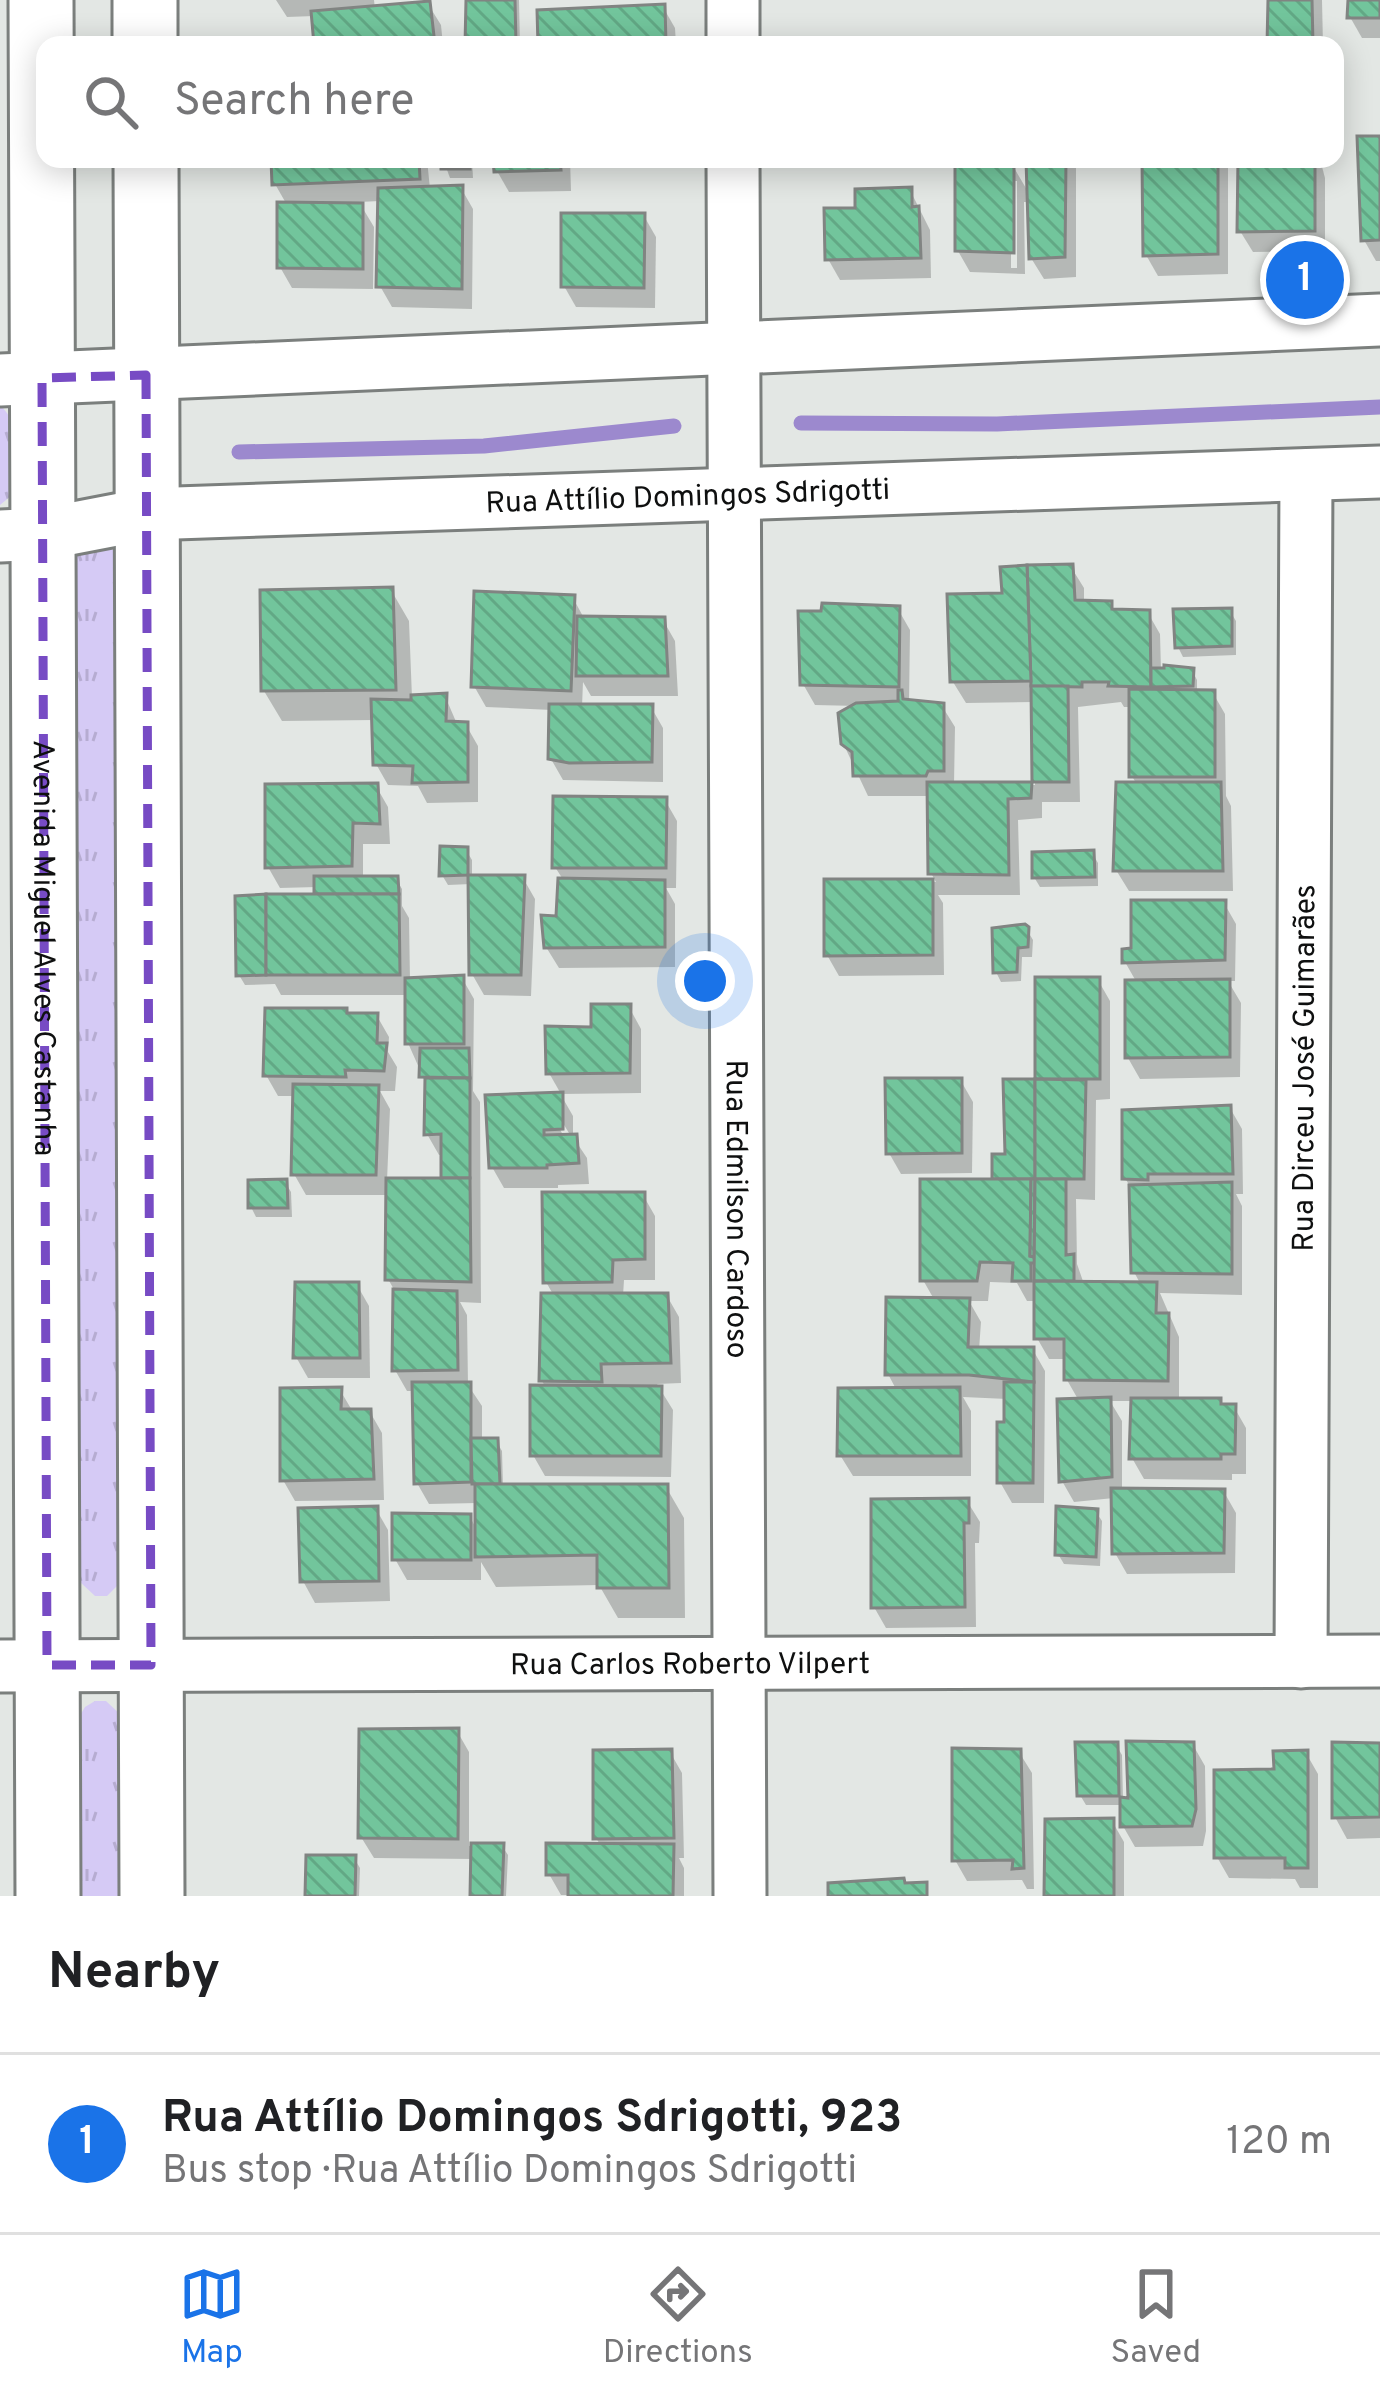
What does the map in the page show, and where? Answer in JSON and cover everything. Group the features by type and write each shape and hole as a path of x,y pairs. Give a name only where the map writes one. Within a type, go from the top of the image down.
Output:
{"street":[{"name":"Avenida Miguel Alves Castanha","path":"39,36 41,0"},
{"path":"145,0 146,36"},
{"path":"733,0 733,36"},
{"name":"Avenida Miguel Alves Castanha","path":"36,95 21,379 24,1666 48,1896"},
{"path":"146,168 152,1896"},
{"name":"Rua Edmilson Cardoso","path":"733,168 740,1896"},
{"path":"21,379 1380,320"},
{"name":"Rua Attílio Domingos Sdrigotti","path":"22,535 147,514 1380,472"},
{"name":"Rua Dirceu José Guimarães","path":"1301,1662 1306,475"},
{"name":"Rua Carlos Roberto Vilpert","path":"24,1666 1380,1661"}],"highlighted area":[{"path":"146,375 151,1665 47,1665 42,378"}],"green space":[{"path":"0,404 13,421 12,495 0,505"},
{"path":"80,547 111,547 117,557 122,1581 107,1596 95,1596 79,1581 75,557"},
{"path":"95,1701 106,1701 122,1716 123,1896 80,1896 79,1717"}],"building":[{"path":"466,0 515,0 516,36 465,36"},
{"path":"1268,0 1312,0 1313,36 1267,36"},
{"path":"1348,0 1380,0 1380,18 1347,18"},
{"path":"430,1 434,36 313,36 311,11"},
{"path":"665,4 666,36 538,36 537,10"},
{"path":"1357,136 1380,136 1380,240 1361,241"},
{"path":"271,168 419,168 420,179 272,185"},
{"path":"494,168 561,170 494,172"},
{"path":"955,168 1014,168 1014,253 955,251"},
{"path":"1026,168 1066,168 1065,257 1029,259"},
{"path":"1142,168 1218,168 1218,254 1143,256"},
{"path":"1238,168 1315,168 1315,231 1237,232"},
{"path":"463,185 462,289 376,287 378,188"},
{"path":"912,187 912,207 919,206 921,258 825,260 824,208 855,208 855,189"},
{"path":"277,202 363,203 363,269 277,268"},
{"path":"561,213 645,213 644,288 561,287"},
{"path":"1073,564 1075,600 1112,601 1112,609 1150,610 1151,687 1108,686 1109,682 1082,682 1082,687 1031,686 1027,565"},
{"path":"1027,565 1031,681 950,682 947,594 1002,593 1000,567"},
{"path":"393,587 396,690 261,691 260,590"},
{"path":"474,591 575,595 571,691 471,687"},
{"path":"822,603 900,606 899,687 800,685 798,611 821,611"},
{"path":"1232,608 1232,646 1175,648 1173,609"},
{"path":"577,616 665,617 668,676 576,676"},
{"path":"1151,668 1194,668 1193,686 1151,687"},
{"path":"1031,686 1068,686 1069,782 1032,782"},
{"path":"1129,689 1215,690 1215,777 1129,777"},
{"path":"898,690 903,699 944,703 944,771 928,771 926,776 853,776 852,752 841,744 838,713 856,703 898,701"},
{"path":"447,693 446,721 468,722 468,782 412,783 413,766 373,765 371,699 411,700 411,695"},
{"path":"549,704 653,704 652,762 548,759"},
{"path":"927,782 1032,782 1031,798 1008,799 1009,875 928,874"},
{"path":"1116,782 1221,782 1223,871 1113,871"},
{"path":"378,783 380,824 353,823 352,866 265,868 265,784"},
{"path":"553,796 667,797 666,868 552,868"},
{"path":"440,846 468,847 468,875 439,876"},
{"path":"1094,850 1095,877 1032,878 1032,852"},
{"path":"468,875 525,875 521,975 469,975"},
{"path":"314,876 398,876 399,894 314,894"},
{"path":"558,878 665,880 665,947 544,948 541,915 556,916"},
{"path":"824,879 933,879 933,955 824,956"},
{"path":"266,894 266,975 236,976 235,896"},
{"path":"266,894 399,894 400,975 266,975"},
{"path":"1131,900 1226,900 1225,960 1122,963 1122,949 1131,948"},
{"path":"1025,924 1028,947 1018,948 1017,972 993,973 992,928"},
{"path":"464,975 464,1044 405,1044 405,978"},
{"path":"1035,977 1100,977 1100,1079 1035,1079"},
{"path":"1230,979 1230,1057 1125,1058 1125,980"},
{"path":"591,1004 631,1004 630,1073 546,1074 545,1026 591,1027"},
{"path":"265,1008 347,1008 347,1013 378,1013 377,1043 387,1043 384,1071 345,1070 346,1077 263,1076"},
{"path":"420,1048 469,1048 470,1078 419,1077"},
{"path":"425,1078 470,1078 470,1178 441,1178 441,1134 424,1135"},
{"path":"885,1078 962,1078 962,1153 886,1154"},
{"path":"1003,1079 1035,1079 1035,1179 992,1179 992,1154 1005,1154"},
{"path":"1035,1079 1086,1080 1084,1179 1035,1179"},
{"path":"293,1084 379,1085 376,1175 291,1175"},
{"path":"563,1092 563,1129 544,1130 544,1135 577,1134 579,1163 489,1168 485,1095"},
{"path":"1231,1105 1233,1174 1148,1174 1148,1180 1122,1179 1122,1110"},
{"path":"386,1178 470,1178 471,1282 385,1280"},
{"path":"287,1179 288,1208 248,1208 248,1180"},
{"path":"920,1179 1031,1179 1030,1256 1035,1263 1031,1263 1031,1281 1012,1281 1013,1263 980,1262 977,1281 920,1281"},
{"path":"1031,1179 1035,1179 1034,1257 1030,1256"},
{"path":"1035,1179 1066,1179 1066,1255 1074,1254 1074,1281 1034,1281"},
{"path":"1232,1182 1232,1274 1131,1273 1129,1185"},
{"path":"542,1192 645,1192 645,1259 613,1260 612,1282 543,1283"},
{"path":"1034,1281 1157,1282 1156,1313 1169,1313 1168,1381 1064,1380 1064,1339 1034,1339"},
{"path":"295,1282 359,1282 360,1358 293,1358"},
{"path":"393,1289 457,1291 458,1370 392,1371"},
{"path":"541,1293 668,1293 671,1363 601,1364 602,1382 539,1381"},
{"path":"886,1297 970,1298 968,1347 1034,1347 1034,1382 969,1375 885,1375"},
{"path":"412,1382 471,1382 471,1482 414,1484"},
{"path":"1004,1382 1034,1382 1033,1483 997,1483 997,1422 1004,1422"},
{"path":"530,1385 662,1386 661,1456 530,1456"},
{"path":"342,1387 341,1409 371,1409 374,1479 280,1481 280,1388"},
{"path":"960,1387 961,1456 837,1456 838,1388"},
{"path":"1111,1397 1112,1477 1059,1482 1057,1399"},
{"path":"1131,1398 1221,1398 1221,1404 1236,1404 1235,1454 1221,1454 1221,1459 1129,1459"},
{"path":"471,1438 498,1438 500,1484 472,1484"},
{"path":"475,1484 668,1484 669,1588 597,1588 597,1555 475,1557"},
{"path":"1111,1488 1225,1489 1224,1553 1112,1554"},
{"path":"969,1498 969,1523 964,1523 965,1607 871,1608 871,1499"},
{"path":"378,1506 379,1581 300,1582 298,1508"},
{"path":"1056,1506 1098,1509 1096,1557 1055,1555"},
{"path":"392,1513 471,1514 471,1560 392,1560"},
{"path":"459,1728 458,1839 358,1838 359,1729"},
{"path":"1126,1741 1194,1742 1192,1826 1120,1827 1120,1797 1128,1798"},
{"path":"1075,1742 1118,1742 1119,1796 1077,1796"},
{"path":"1332,1742 1380,1743 1380,1817 1332,1818"},
{"path":"952,1748 1021,1749 1024,1868 1012,1869 1013,1860 952,1861"},
{"path":"672,1749 674,1838 593,1839 593,1750"},
{"path":"1308,1750 1308,1868 1285,1868 1285,1858 1214,1858 1214,1770 1274,1769 1273,1751"},
{"path":"1114,1818 1114,1896 1044,1896 1045,1819"},
{"path":"471,1843 504,1843 502,1896 470,1896"},
{"path":"546,1843 674,1844 673,1896 568,1896 568,1875 546,1875"},
{"path":"306,1855 356,1855 355,1896 305,1896"},
{"path":"904,1878 905,1883 927,1882 927,1896 828,1896 828,1883"}],"waterway":[{"path":"801,423 997,424 1380,407"},
{"path":"239,452 484,446 674,426"}],"place":[{"name":"Rua Attílio Domingos Sdrigotti, 923","path":"1305,280"}]}
